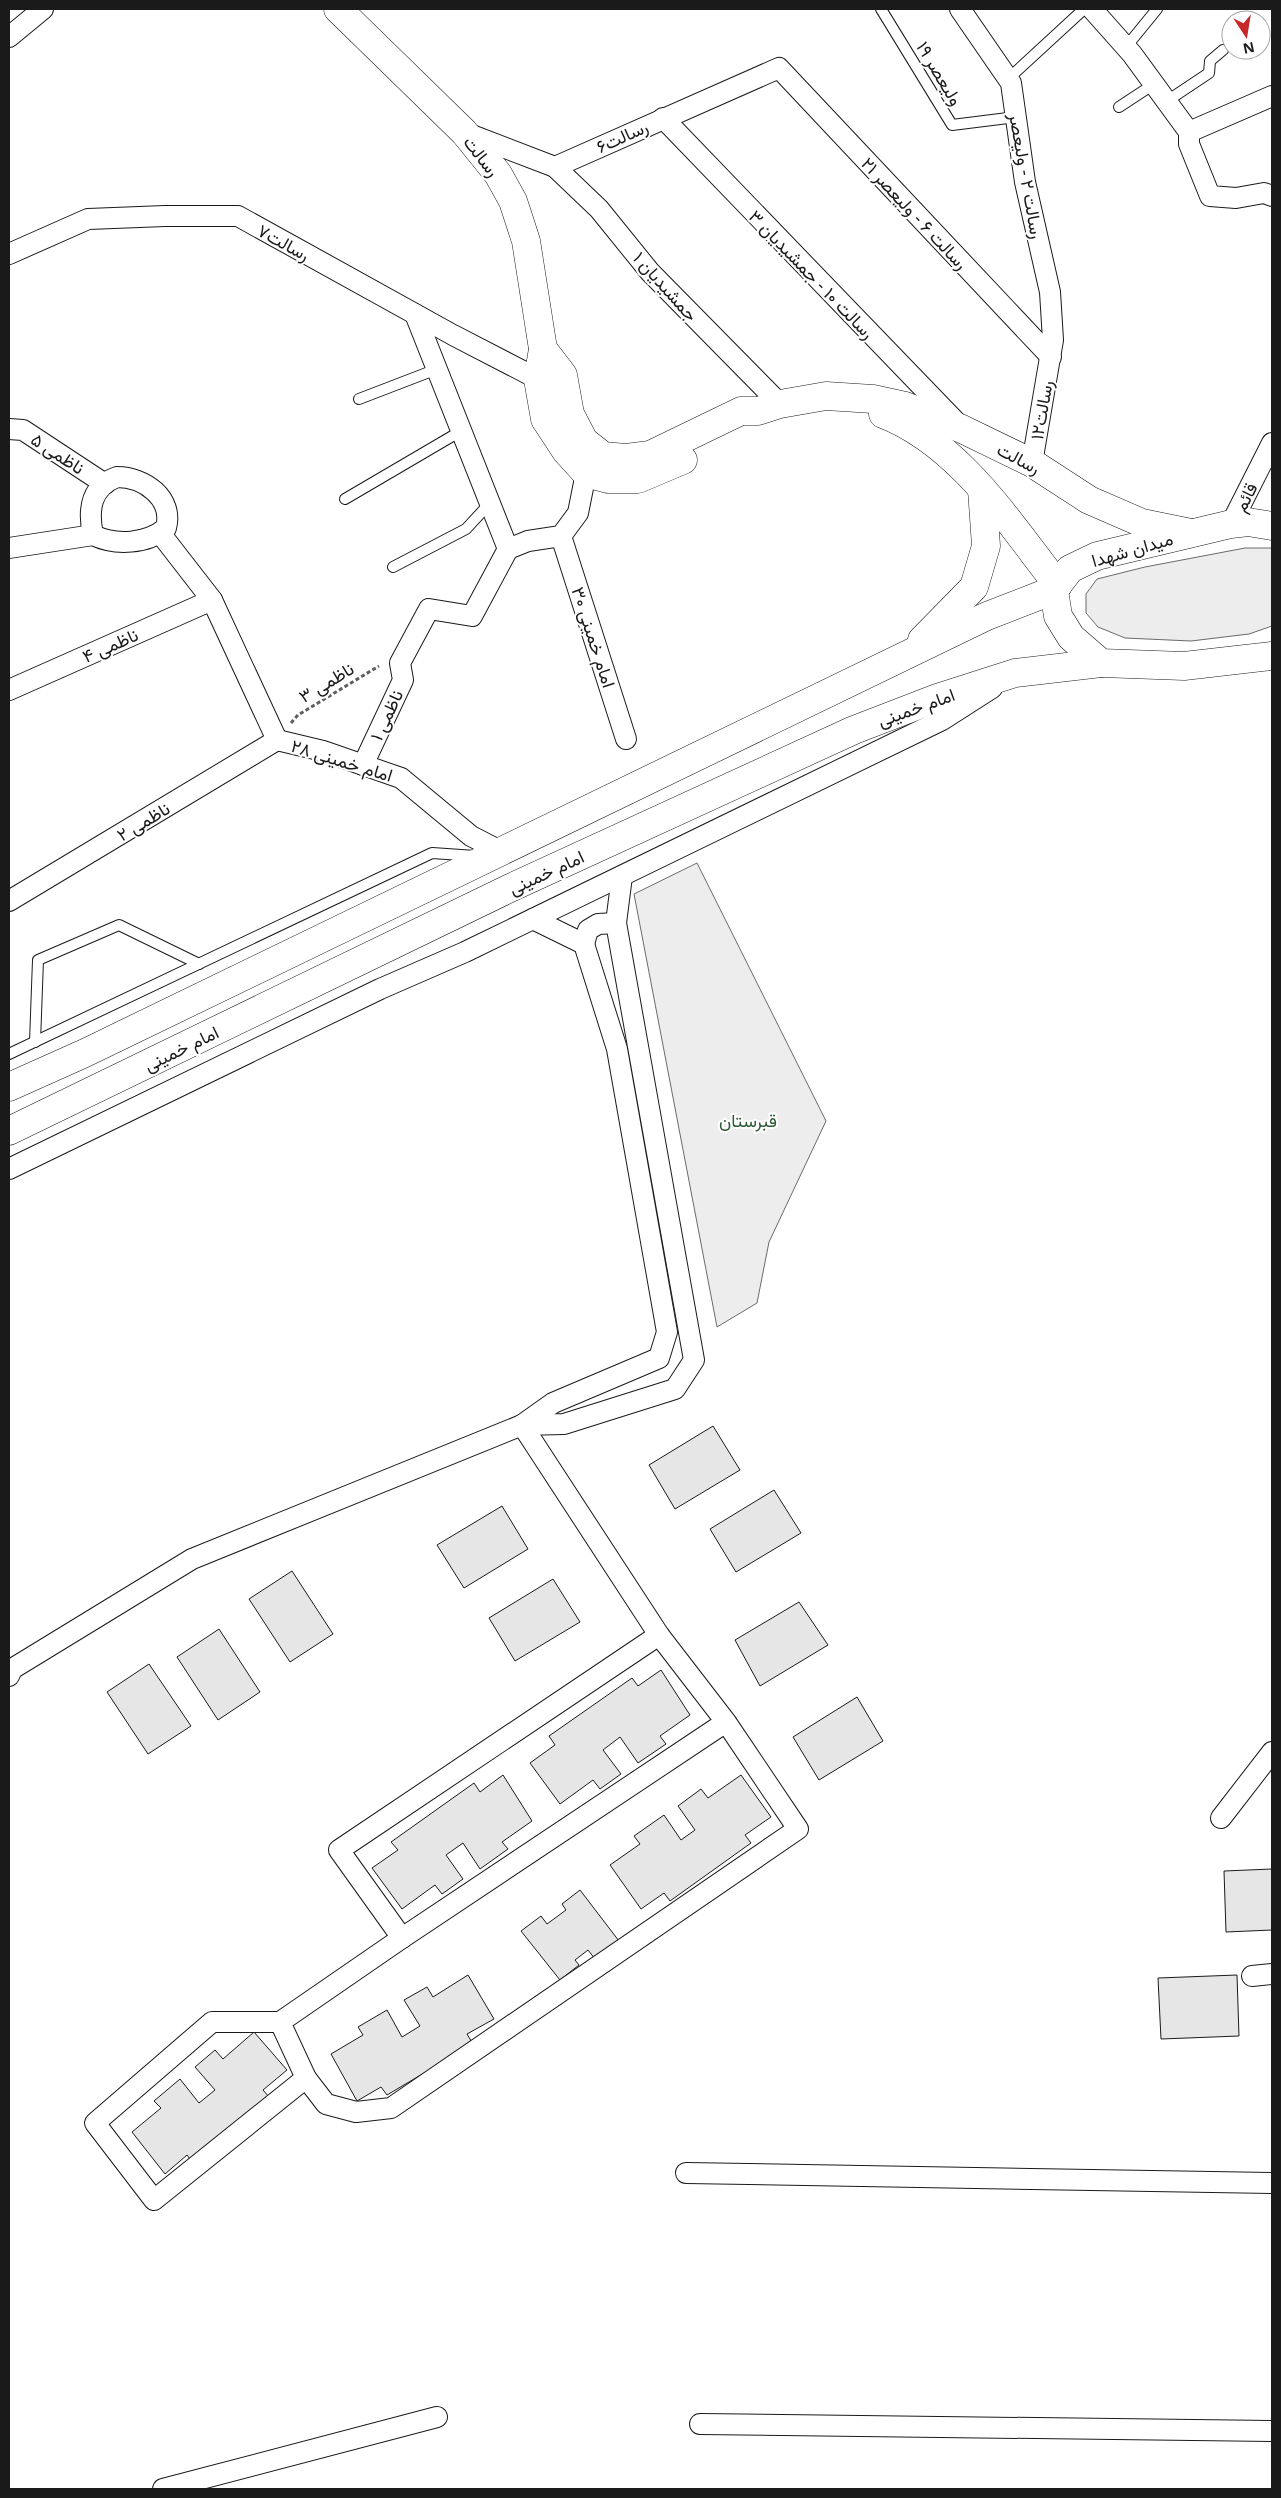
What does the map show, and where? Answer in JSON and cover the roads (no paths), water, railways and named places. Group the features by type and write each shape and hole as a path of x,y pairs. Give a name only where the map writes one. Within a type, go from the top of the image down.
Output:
{"main road":[{"name":"رسالت","path":"343,10 464,132 498,174 513,201 526,240 543,349 538,379 545,419 566,451 586,473"},
{"name":"رسالت","path":"543,349 563,375 570,414 584,441 603,456 626,458 650,455 741,411 769,408 826,396 874,399 905,406 962,429 1032,464 1089,500 1142,523 1191,533"},
{"name":"رسالت","path":"842,398 906,423 956,461 982,490 1056,587"},
{"path":"586,473 608,480 638,479 696,454 747,425 769,408"},
{"path":"910,653 974,587 986,546 982,490"},
{"name":"میدان شهدا","path":"1056,587 1070,569 1097,556 1191,533 1250,524 1272,511"},
{"path":"1056,587 1058,616 1071,636 1101,663 1184,666 1272,656"},
{"name":"امام خمینی","path":"9,1087 85,1053 497,855 986,616 1056,587"},
{"name":"امام خمینی","path":"9,1131 508,889 854,730 937,698 1015,673 1101,663"}],"street":[{"path":"9,37 43,9"},
{"name":"رسالت ۲ - ولیعصر","path":"960,9 1011,83 1025,182 1050,292 1053,340 1050,357"},
{"path":"1092,9 1126,47 1189,132 1189,144 1210,196 1236,198 1264,193 1272,196"},
{"name":"رسالت۶","path":"555,167 779,68"},
{"name":"رسالت ۶ - ولیعصر ۲۱","path":"779,68 1050,357"},
{"path":"1189,132 1272,96"},
{"name":"رسالت ۱۰ - جمشیدیان ۳","path":"663,118 962,429"},
{"path":"464,132 555,167"},
{"name":"جمشیدیان ۱","path":"555,167 599,209 650,272 769,408"},
{"name":"رسالت۷","path":"9,254 88,219 238,216 415,314 538,379"},
{"path":"415,314 508,549 528,541 561,536 578,513 586,473"},
{"name":"رسالت۱۲","path":"1032,464 1050,357"},
{"name":"ناظمی ۵","path":"9,430 23,430 105,484"},
{"name":"قائم","path":"1250,524 1272,442"},
{"path":"9,548 93,535 104,540 127,541 150,538 166,528 168,520 165,506 156,492 131,477 117,477 105,484 94,495 91,504 90,521 93,535"},
{"path":"160,533 212,600 277,740"},
{"name":"امام خمینی ۳۰","path":"561,536 626,739"},
{"name":"ناظمی ۱","path":"363,765 403,680 400,663 429,609 472,616 508,549"},
{"name":"ناظمی ۴","path":"9,690 212,600"},
{"path":"9,1169 380,989 465,952 942,720 1015,673"},
{"name":"امام خمینی ۲۸","path":"277,740 322,751 400,778 497,855"},
{"name":"ناظمی ۲","path":"9,901 277,740"},
{"path":"522,1425 564,1424 675,1389 694,1360 616,923 622,876"},
{"path":"533,919 584,944"},
{"path":"616,923 598,924 588,930 584,944 617,1049 667,1332 660,1358"},
{"path":"366,958 380,989"},
{"path":"660,1358 686,1373"},
{"path":"9,1676 12,1669 192,1559 522,1425 553,1404 660,1358"},
{"path":"280,2022 306,2078 326,2104 356,2112 391,2108 798,1829 726,1722 659,1635 522,1425"},
{"path":"402,1938 339,1850 659,1635"},
{"path":"306,2078 154,2200 95,2123 212,2022 280,2022 402,1938 726,1722"},
{"path":"1221,1818 1272,1752"},
{"path":"1252,1976 1272,1974"},
{"path":"686,2173 1272,2183"},
{"path":"163,2489 437,2417"},
{"path":"700,2424 1272,2431"}],"lane":[{"name":"ولیعصر ۱۹","path":"881,9 952,125 1016,117"},
{"path":"1008,79 1084,9"},
{"path":"1126,47 1157,9"},
{"path":"1167,101 1209,73 1210,61 1221,52"},
{"path":"1119,107 1154,84"},
{"path":"358,399 437,369"},
{"path":"345,499 461,431"},
{"path":"393,566 466,529 490,503"},
{"path":"9,1054 432,852 497,855"},
{"path":"35,1042 38,960 119,924 199,964"}],"park label":[{"name":"قبرستان","path":"748,1120"}]}
